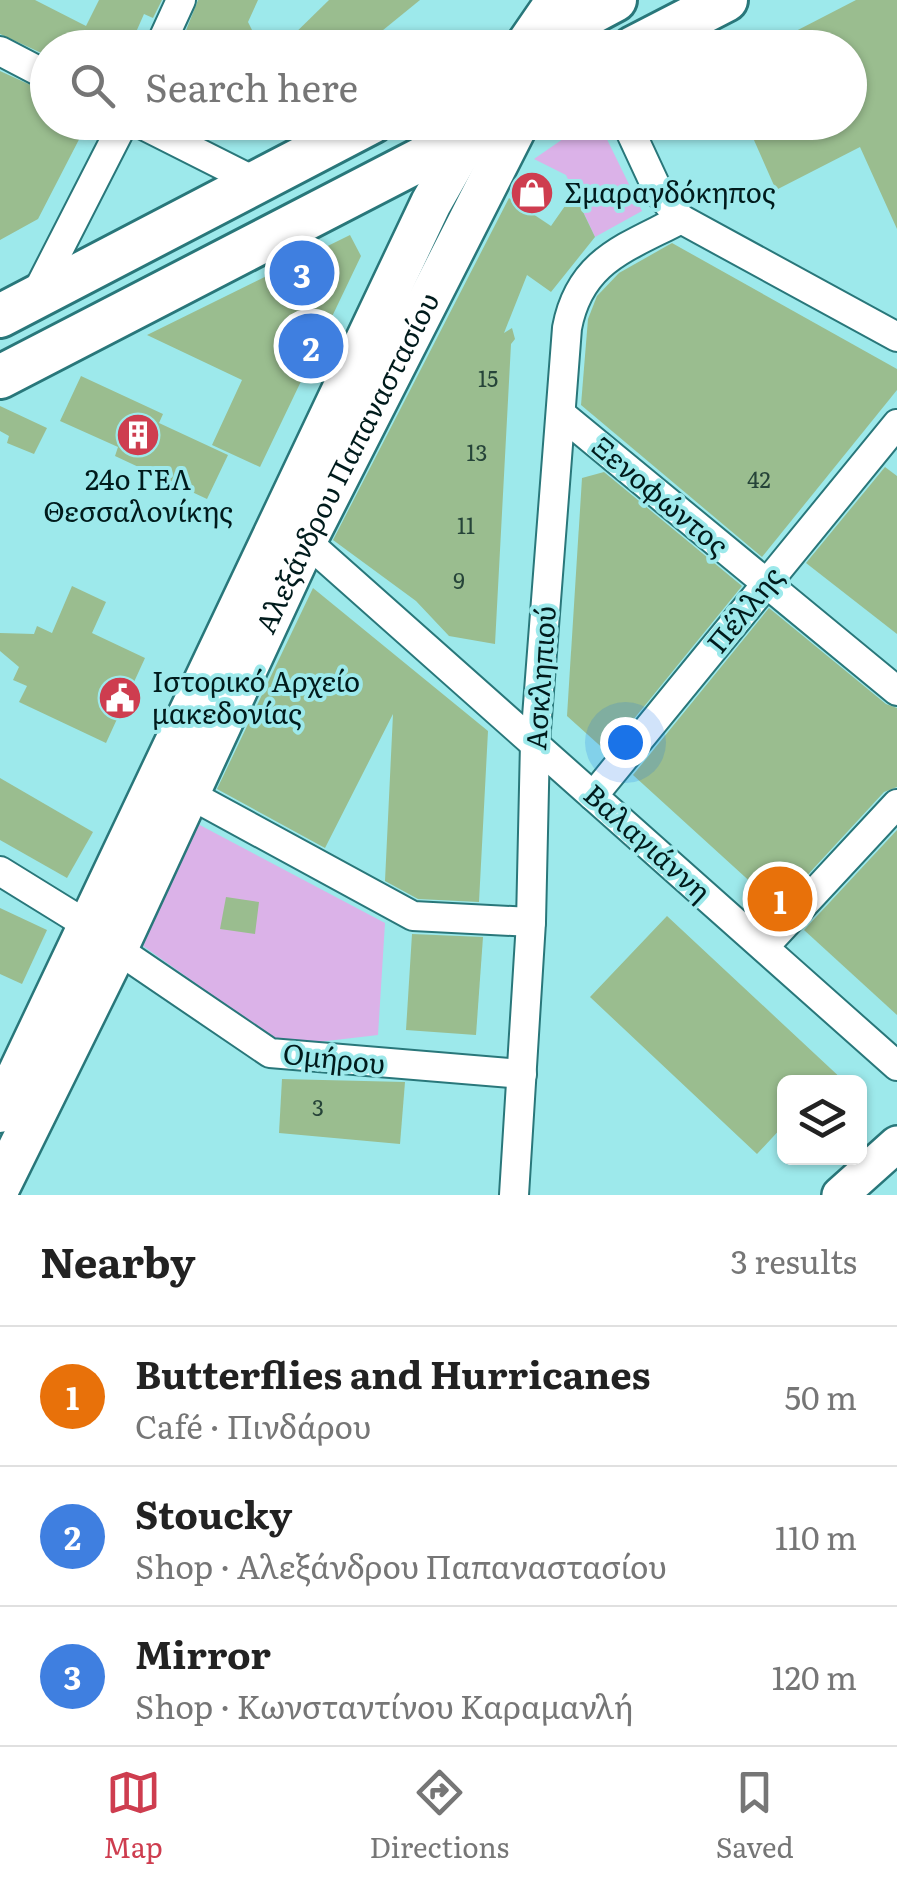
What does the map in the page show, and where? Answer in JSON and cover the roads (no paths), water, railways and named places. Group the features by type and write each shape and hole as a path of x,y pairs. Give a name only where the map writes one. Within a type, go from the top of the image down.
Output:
{"main road":[{"path":"668,30 726,0"},
{"path":"555,30 584,13"},
{"path":"17,307 339,140"},
{"path":"0,378 454,140"},
{"name":"Αλεξάνδρου Παπαναστασίου","path":"0,1186 103,938 431,203 471,140"},
{"name":"Αλεξάνδρου Παπαναστασίου","path":"0,1112 188,794 306,541 510,140"}],"street":[{"path":"167,30 181,0"},
{"path":"0,50 30,66"},
{"path":"17,307 114,140"},
{"path":"173,140 260,184"},
{"path":"634,140 659,194 681,218 897,337"},
{"name":"Ασκληπιού","path":"514,1195 530,922 535,744 567,328 582,283 602,262 681,218"},
{"name":"Ξενοφώντος","path":"561,414 897,692"},
{"name":"Πέλλης","path":"593,796 766,584 886,458 897,424"},
{"name":"Βαλαγιάννη","path":"306,541 897,1066"},
{"path":"188,794 413,916 530,922"},
{"path":"764,947 897,804"},
{"name":"Ομήρου","path":"0,871 270,1053 522,1074"},
{"path":"840,1195 897,1144"}],"place":[{"name":"Σμαραγδόκηπος","path":"532,193"},
{"name":"Mirror","path":"302,273"},
{"name":"Stoucky","path":"311,346"},
{"name":"24ο ΓΕΛ Θεσσαλονίκης","path":"138,435"},
{"name":"Ιστορικό Αρχείο μακεδονίας","path":"120,698"},
{"name":"Butterflies and Hurricanes","path":"780,899"}]}
